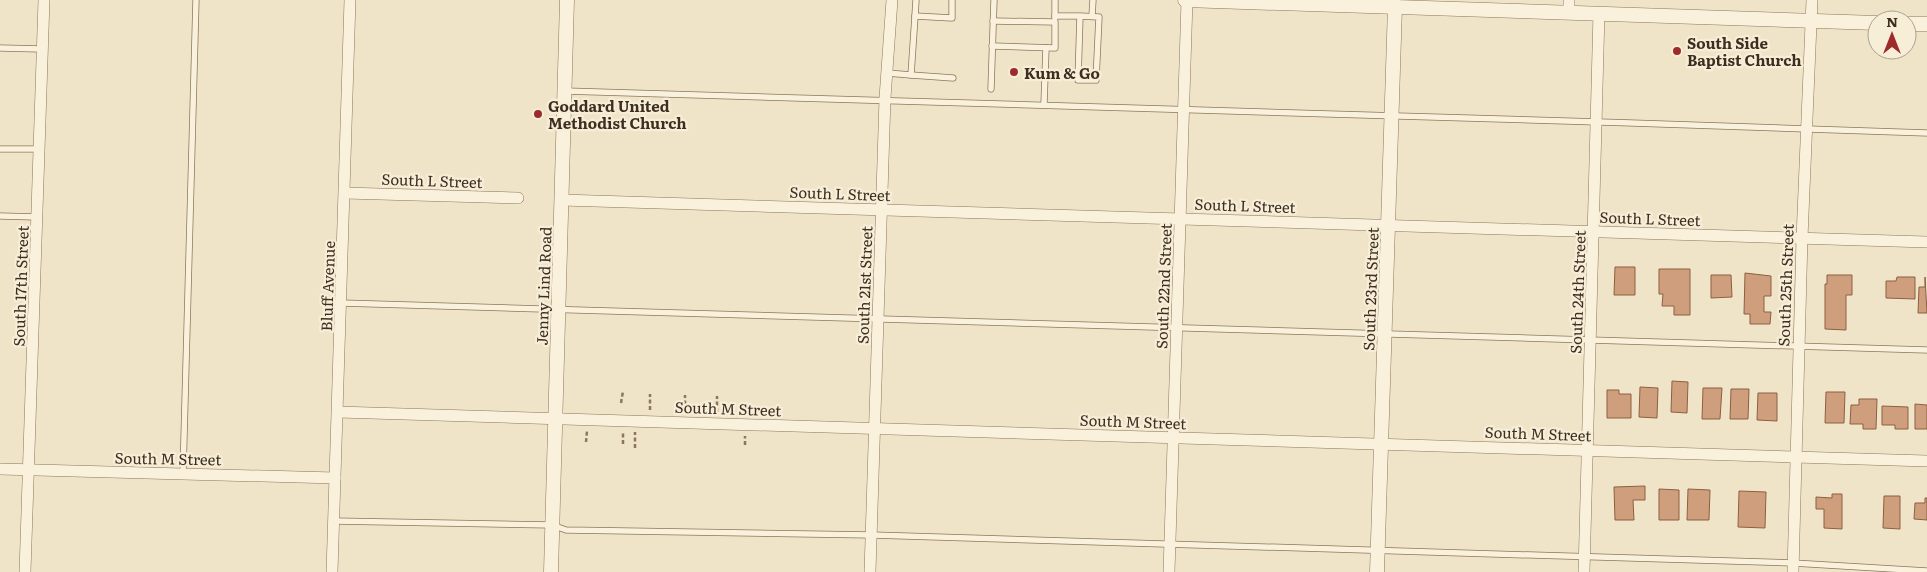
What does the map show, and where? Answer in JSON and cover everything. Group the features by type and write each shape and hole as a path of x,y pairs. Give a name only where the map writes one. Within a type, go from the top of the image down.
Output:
{"street":[{"name":"South 17th Street","path":"25,572 44,0"},
{"name":"Bluff Avenue","path":"332,572 350,0"},
{"name":"Jenny Lind Road","path":"551,572 567,0"},
{"name":"South 21st Street","path":"870,572 885,98 892,0"},
{"path":"1186,0 1335,2 1395,6 1569,6 1599,13 1867,23"},
{"name":"South 22nd Street","path":"1169,572 1186,0"},
{"name":"South 25th Street","path":"1793,568 1798,345 1812,0"},
{"name":"South 23rd Street","path":"1377,572 1395,6"},
{"name":"South 24th Street","path":"1584,572 1599,13"},
{"name":"South L Street","path":"345,193 518,198"},
{"name":"South L Street","path":"562,200 1927,242"},
{"name":"South M Street","path":"338,412 1588,449 1927,461"},
{"name":"South M Street","path":"0,469 335,478"}],"lane":[{"path":"183,474 196,0"},
{"path":"911,75 916,0"},
{"path":"915,16 952,18 952,0"},
{"path":"991,89 994,0"},
{"path":"992,46 1055,48 1056,0"},
{"path":"1092,16 1093,0"},
{"path":"993,21 1055,19 1080,16 1099,17 1096,80 1078,80 1080,16"},
{"path":"0,48 42,50"},
{"path":"1044,104 1046,48"},
{"path":"887,73 953,78"},
{"path":"565,91 1035,102 1044,104 1184,109 1927,133"},
{"path":"0,149 39,149"},
{"path":"0,216 37,217"},
{"path":"341,302 1590,338 1927,350"},
{"path":"334,521 552,525 566,530 872,535 1585,558 1793,568 1927,571"}],"path":[{"path":"622,403 623,391"},
{"path":"649,421 650,394"},
{"path":"684,422 685,395"},
{"path":"716,423 717,396"}],"building":[{"path":"1615,267 1635,267 1635,295 1614,295"},
{"path":"1659,269 1690,269 1690,315 1674,315 1674,306 1662,306 1663,294 1659,294"},
{"path":"1745,273 1771,276 1771,296 1764,296 1764,312 1771,312 1770,324 1750,324 1750,314 1744,314"},
{"path":"1711,275 1731,275 1732,297 1711,298"},
{"path":"1827,275 1852,275 1852,295 1846,295 1846,330 1825,329 1825,284 1827,284"},
{"path":"1897,277 1915,277 1915,299 1886,298 1886,281 1896,281"},
{"path":"1925,277 1927,313 1918,313 1919,287 1925,287"},
{"path":"1672,381 1688,382 1687,413 1671,412"},
{"path":"1640,387 1658,388 1657,418 1639,417"},
{"path":"1703,388 1722,388 1720,419 1702,419"},
{"path":"1731,389 1749,389 1748,419 1730,419"},
{"path":"1607,390 1619,390 1619,394 1631,394 1631,418 1607,418"},
{"path":"1826,392 1845,392 1844,423 1825,423"},
{"path":"1758,393 1777,393 1777,421 1757,420"},
{"path":"1859,399 1877,399 1876,429 1863,429 1863,424 1850,424 1851,405 1859,405"},
{"path":"1915,404 1927,405 1927,429 1915,429"},
{"path":"1882,406 1908,407 1908,429 1895,429 1895,425 1882,425"},
{"path":"1645,486 1645,500 1633,500 1634,520 1615,520 1614,487"},
{"path":"1659,489 1679,490 1679,520 1659,520"},
{"path":"1688,489 1710,490 1709,520 1687,520"},
{"path":"1739,491 1766,492 1765,528 1738,527"},
{"path":"1832,494 1842,494 1842,529 1824,528 1824,509 1816,509 1816,497 1832,498"},
{"path":"1884,496 1900,496 1900,529 1883,528"},
{"path":"1925,498 1927,498 1927,520 1914,519 1915,503 1925,503"}],"place":[{"name":"South Side Baptist Church","path":"1677,51"},
{"name":"Kum & Go","path":"1014,72"},
{"name":"Goddard United Methodist Church","path":"538,114"}]}
